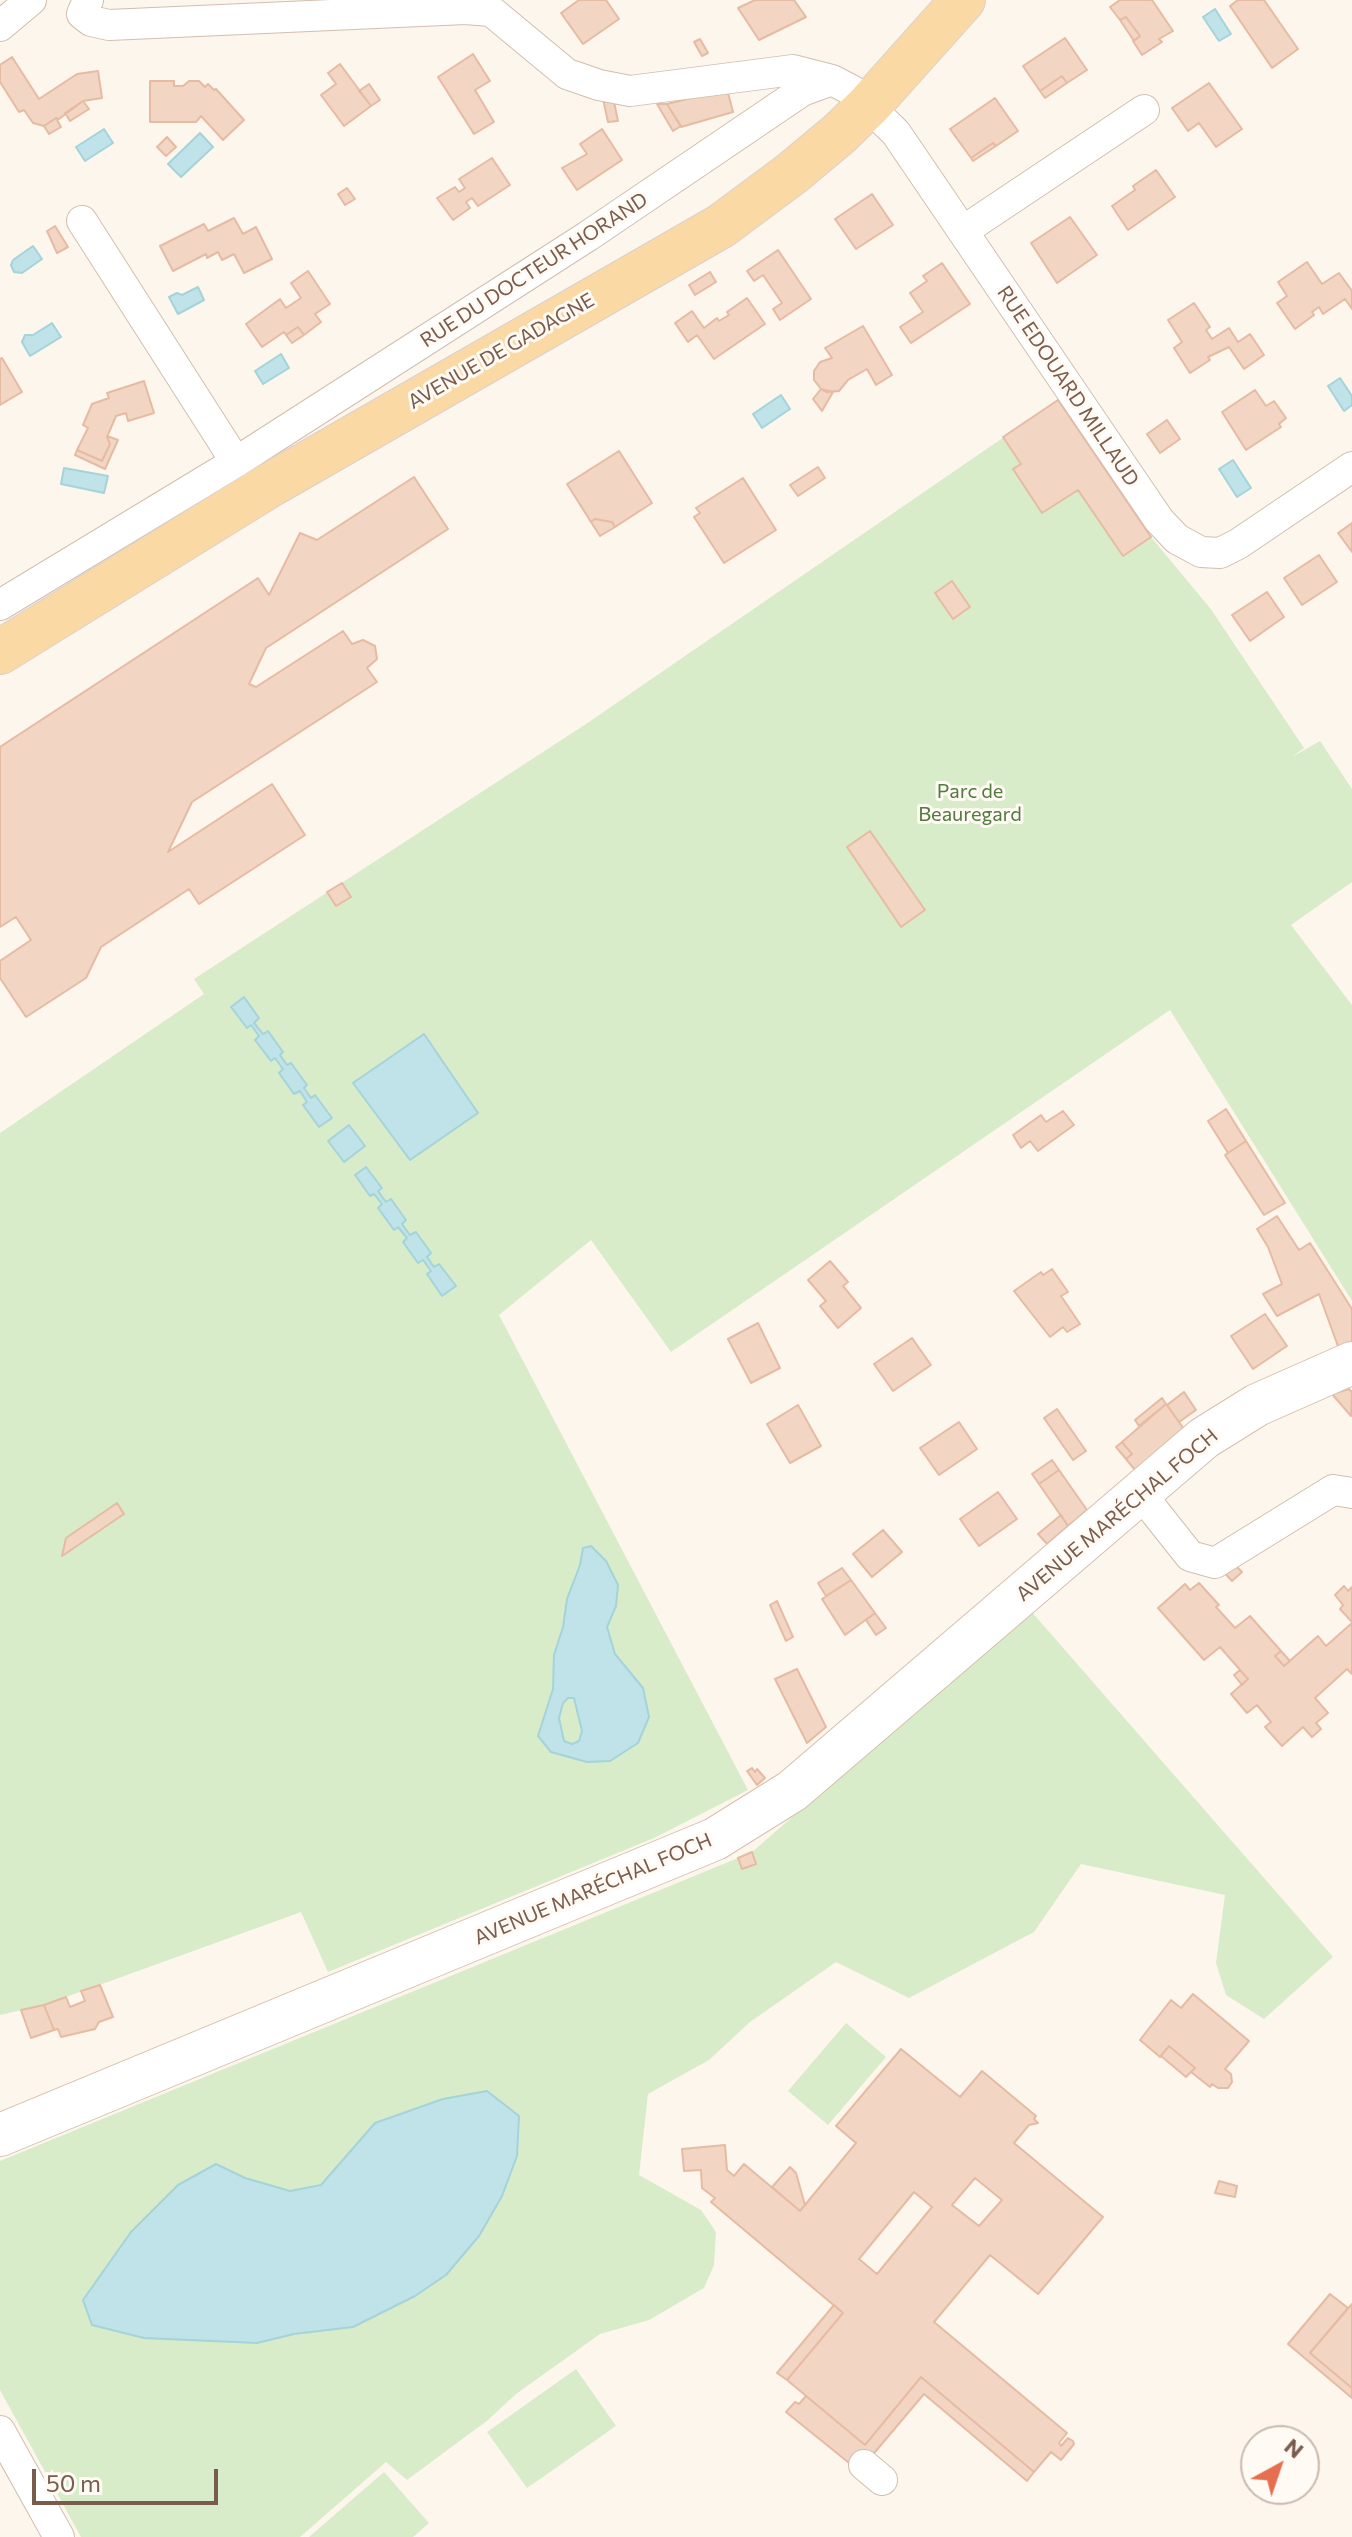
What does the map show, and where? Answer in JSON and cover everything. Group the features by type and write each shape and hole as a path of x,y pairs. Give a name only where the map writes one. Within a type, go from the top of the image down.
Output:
{"main road":[{"name":"AVENUE DE GADAGNE","path":"0,652 270,485 721,226 791,174 869,105 963,0"},
{"name":"AVENUE MARÉCHAL FOCH","path":"0,2135 715,1839 792,1791 1204,1438 1257,1405 1352,1363"}],"street":[{"path":"0,26 31,0"},
{"name":"RUE EDOUARD MILLAUD","path":"88,0 82,14 91,21 109,25 465,9 491,11 567,74 630,91 793,70 832,80 853,91 896,133 1159,520 1177,539 1201,552 1220,553 1352,467"},
{"name":"RUE DU DOCTEUR HORAND","path":"0,605 236,462 588,236 802,91 832,80"},
{"path":"963,231 1144,110"},
{"path":"82,221 236,462"},
{"path":"1140,1493 1190,1556 1215,1563 1333,1490 1352,1493"},
{"path":"0,2431 59,2537"}],"green space":[{"name":"Parc de Beauregard","path":"1058,400 1151,537 1210,608 1304,748 1292,757 1320,741 1352,789 1352,882 1291,925 1352,1005 1352,1301 1170,1010 671,1352 591,1240 499,1315 748,1790 654,1838 328,1972 301,1912 44,2005 0,2015 0,1133 204,994 194,979 586,724"},
{"path":"1030,1610 1333,1957 1264,2019 1226,1995 1216,1963 1225,1895 1081,1864 1034,1932 909,1998 836,1962 750,2022 709,2060 648,2094 639,2175 701,2210 716,2232 714,2265 704,2288 649,2320 600,2334 516,2394 488,2420 407,2480 386,2462 300,2537 81,2537 0,2390 0,2161 738,1858 742,1869 756,1864 752,1852"},
{"path":"846,2023 886,2057 828,2125 788,2091"},
{"path":"576,2369 616,2426 527,2488 487,2432"},
{"path":"384,2472 429,2523 413,2537 309,2537"}],"water":[{"path":"1215,9 1231,34 1219,41 1203,17"},
{"path":"104,129 113,143 85,161 76,147"},
{"path":"200,133 213,147 181,177 168,164"},
{"path":"33,246 42,259 22,273 14,272 11,265 13,260"},
{"path":"198,287 204,300 178,314 169,297"},
{"path":"52,323 61,337 30,356 22,342 25,335 33,335"},
{"path":"281,354 289,368 263,384 255,371"},
{"path":"1340,378 1352,396 1352,405 1344,411 1328,386"},
{"path":"781,395 790,409 762,428 753,414"},
{"path":"1233,460 1251,488 1237,497 1219,469"},
{"path":"64,468 108,476 104,493 61,484"},
{"path":"244,997 259,1018 254,1023 263,1034 268,1031 283,1052 280,1055 287,1065 291,1063 307,1085 304,1088 311,1098 315,1095 332,1118 319,1127 303,1105 307,1102 300,1091 294,1094 279,1073 283,1069 275,1058 271,1061 255,1040 259,1036 251,1025 247,1028 231,1007"},
{"path":"424,1034 478,1113 410,1160 353,1083"},
{"path":"349,1125 365,1146 344,1162 328,1141"},
{"path":"366,1167 382,1188 378,1191 386,1202 391,1199 406,1220 402,1224 410,1235 416,1232 431,1253 427,1257 434,1267 439,1264 456,1286 442,1296 427,1274 431,1271 423,1260 418,1263 403,1242 407,1238 398,1227 394,1230 378,1208 382,1204 374,1194 370,1196 355,1175"},
{"path":"591,1546 606,1561 618,1585 616,1606 607,1627 615,1654 643,1688 649,1717 638,1743 610,1761 587,1762 551,1752 538,1736 553,1689 554,1655 563,1627 567,1599 583,1548","holes":["568,1698 574,1698 582,1731 579,1741 572,1744 564,1741 559,1718 563,1703"]},
{"path":"487,2091 519,2116 517,2156 502,2196 479,2236 446,2275 415,2296 353,2327 294,2334 257,2343 144,2338 92,2325 83,2300 131,2232 178,2185 216,2164 245,2178 290,2191 321,2185 375,2123 443,2099"}],"building":[{"path":"579,0 606,0 619,19 583,44 561,13"},
{"path":"755,0 794,0 806,17 759,40 738,8"},
{"path":"1120,0 1152,0 1173,31 1142,55 1133,41 1140,36 1126,17 1120,20 1110,7"},
{"path":"1238,0 1264,0 1298,49 1272,68 1230,6"},
{"path":"1126,17 1140,36 1134,41 1120,20"},
{"path":"1065,38 1087,70 1067,83 1062,76 1040,91 1023,66"},
{"path":"700,39 708,53 702,56 694,42"},
{"path":"473,54 490,81 475,90 494,122 474,134 438,77"},
{"path":"12,57 39,99 77,74 98,71 102,98 83,101 44,126 33,123 24,110 19,112 0,82 0,65"},
{"path":"340,64 371,106 344,126 321,95 336,84 328,73"},
{"path":"1062,76 1067,83 1045,98 1040,91"},
{"path":"150,81 174,81 174,86 183,86 189,81 199,81 205,87 208,84 244,120 223,140 201,116 196,122 150,122"},
{"path":"1209,83 1242,129 1216,147 1199,123 1188,131 1172,108"},
{"path":"369,84 380,100 371,106 359,91"},
{"path":"727,89 733,112 681,127 667,104"},
{"path":"995,98 1018,131 971,158 950,129"},
{"path":"603,99 614,102 618,121 608,122"},
{"path":"83,101 89,109 70,121 65,113"},
{"path":"657,104 667,104 681,126 673,131"},
{"path":"56,118 61,127 49,134 44,126"},
{"path":"602,129 622,160 577,190 562,168 587,154 580,144"},
{"path":"167,137 176,147 166,156 157,147"},
{"path":"993,143 996,146 973,161 971,158"},
{"path":"492,158 510,185 478,206 472,198 466,202 470,208 453,220 437,198 455,187 459,192 465,188 459,179"},
{"path":"1156,170 1175,197 1128,230 1112,206"},
{"path":"347,188 355,199 345,205 338,194"},
{"path":"872,194 893,225 856,249 835,219"},
{"path":"1070,217 1097,255 1057,283 1031,243"},
{"path":"234,218 243,234 256,227 272,259 244,273 234,254 222,260 218,252 207,258 206,254 173,271 160,246 204,224 208,231"},
{"path":"55,226 68,247 57,253 47,231"},
{"path":"778,250 811,299 780,320 773,309 782,303 763,275 754,281 747,271"},
{"path":"1307,262 1322,284 1339,273 1352,291 1352,309 1345,299 1323,314 1319,307 1312,312 1314,315 1295,329 1277,303 1287,296 1278,282"},
{"path":"942,263 970,304 911,343 900,327 923,312 910,293 927,281 923,276"},
{"path":"308,271 330,304 315,314 321,322 304,335 298,327 286,335 284,332 262,347 246,324 280,299 286,308 301,298 291,283"},
{"path":"710,272 716,282 695,295 689,285"},
{"path":"747,298 765,324 714,359 697,335 688,342 675,323 692,311 704,328 717,318 719,321 729,315 727,312"},
{"path":"1194,303 1210,327 1206,330 1212,339 1229,328 1238,342 1250,334 1264,355 1244,369 1229,347 1208,357 1210,360 1190,373 1174,348 1182,342 1168,320"},
{"path":"863,326 892,375 876,385 867,369 848,380 839,391 821,389 814,380 814,371 820,362 832,358 825,348"},
{"path":"298,327 304,335 292,343 286,335"},
{"path":"0,359 22,392 0,405"},
{"path":"144,381 154,413 128,421 126,413 116,416 107,437 110,444 102,461 77,450 88,428 83,425 92,404 109,398 107,393"},
{"path":"821,389 833,392 822,411 813,399"},
{"path":"1255,390 1266,406 1274,401 1286,418 1279,424 1281,427 1246,450 1222,412"},
{"path":"1058,400 1151,537 1123,556 1078,490 1042,513 1013,469 1021,464 1003,437"},
{"path":"1167,420 1180,439 1160,453 1147,434"},
{"path":"107,436 118,440 105,469 75,455 77,450 102,461 110,444"},
{"path":"619,451 652,503 615,527 612,522 595,519 591,522 567,484"},
{"path":"818,467 825,478 798,496 790,485"},
{"path":"414,477 448,529 266,648 249,684 256,687 343,631 352,644 363,640 375,646 377,659 367,668 377,682 192,802 168,852 272,784 305,835 199,904 189,889 101,947 86,978 26,1017 0,978 0,961 31,940 16,917 0,927 0,747 258,578 269,595 300,533 317,540"},
{"path":"743,478 776,530 724,563 694,517 700,513 696,508"},
{"path":"595,519 612,522 615,527 600,536 591,522"},
{"path":"1352,523 1352,552 1338,533"},
{"path":"1319,555 1337,582 1302,605 1284,578"},
{"path":"952,581 970,607 953,619 935,593"},
{"path":"1267,592 1284,617 1250,641 1232,615"},
{"path":"870,831 925,910 901,927 847,847"},
{"path":"342,883 351,897 336,906 327,892"},
{"path":"1226,1109 1246,1141 1228,1153 1208,1121"},
{"path":"1063,1111 1074,1125 1038,1151 1030,1141 1021,1148 1013,1135 1041,1115 1046,1122"},
{"path":"1246,1141 1285,1203 1264,1215 1225,1155"},
{"path":"1277,1216 1299,1250 1310,1243 1352,1309 1352,1344 1339,1349 1319,1294 1277,1316 1263,1294 1282,1284 1268,1247 1257,1229"},
{"path":"830,1261 848,1282 843,1286 861,1308 838,1328 820,1306 826,1301 808,1280"},
{"path":"1052,1269 1068,1292 1061,1296 1080,1324 1067,1332 1063,1327 1050,1337 1014,1291 1041,1272 1043,1275"},
{"path":"1265,1314 1287,1346 1253,1369 1231,1336"},
{"path":"758,1323 780,1368 751,1383 728,1339"},
{"path":"912,1338 931,1365 893,1391 874,1364"},
{"path":"1349,1389 1352,1392 1351,1416 1332,1394"},
{"path":"1184,1392 1196,1410 1179,1422 1167,1405"},
{"path":"1162,1398 1166,1404 1139,1426 1135,1420"},
{"path":"1166,1404 1184,1429 1135,1470 1126,1459 1132,1454 1122,1442"},
{"path":"798,1405 821,1446 790,1463 767,1424"},
{"path":"1057,1409 1086,1451 1073,1460 1044,1418"},
{"path":"959,1422 977,1449 939,1475 920,1448"},
{"path":"1122,1442 1132,1454 1126,1459 1116,1447"},
{"path":"1052,1460 1059,1470 1039,1484 1032,1474"},
{"path":"1059,1470 1087,1510 1068,1526 1039,1484"},
{"path":"998,1492 1017,1519 979,1546 960,1519"},
{"path":"117,1503 124,1514 62,1556 66,1538"},
{"path":"1061,1515 1068,1526 1047,1544 1038,1534"},
{"path":"883,1530 902,1552 872,1577 853,1554"},
{"path":"1231,1561 1242,1572 1232,1581 1221,1569"},
{"path":"842,1568 851,1580 826,1596 818,1583"},
{"path":"851,1580 875,1613 845,1635 822,1599"},
{"path":"1199,1583 1235,1628 1250,1616 1281,1651 1275,1656 1284,1666 1318,1636 1326,1646 1352,1623 1352,1674 1347,1669 1315,1698 1328,1713 1316,1723 1321,1729 1312,1737 1303,1727 1282,1746 1265,1727 1271,1722 1257,1705 1247,1713 1231,1694 1248,1679 1220,1647 1204,1660 1158,1608 1185,1584 1190,1590"},
{"path":"1344,1586 1348,1591 1352,1587 1352,1622 1340,1609 1343,1605 1335,1595"},
{"path":"777,1601 793,1637 786,1641 770,1605"},
{"path":"875,1613 886,1628 876,1635 866,1620"},
{"path":"1281,1651 1290,1661 1284,1666 1275,1656"},
{"path":"797,1669 826,1727 807,1743 775,1679"},
{"path":"1240,1670 1248,1679 1242,1685 1234,1675"},
{"path":"752,1768 765,1778 757,1785 747,1771"},
{"path":"752,1852 756,1864 742,1869 738,1858"},
{"path":"100,1985 113,2017 99,2022 95,2029 61,2037 58,2029 54,2030 44,2005 66,1997 70,2007 85,2001 81,1991"},
{"path":"1193,1994 1249,2041 1225,2069 1231,2074 1232,2082 1228,2088 1218,2088 1212,2084 1210,2087 1191,2072 1195,2068 1169,2046 1160,2057 1140,2040 1171,2000 1181,2008"},
{"path":"44,2005 54,2030 31,2038 21,2010"},
{"path":"1169,2046 1195,2068 1186,2077 1161,2056"},
{"path":"901,2049 960,2097 982,2071 1036,2116 1034,2119 1038,2123 1029,2125 1014,2143 1103,2217 1038,2294 990,2255 934,2322 1067,2433 1059,2443 1061,2446 1068,2438 1074,2444 1061,2460 1051,2452 1034,2472 921,2377 865,2445 787,2380 843,2313 711,2202 715,2198 702,2188 701,2170 684,2171 682,2149 725,2145 727,2170 734,2176 744,2164 800,2211 856,2143 836,2126","holes":["975,2178 1002,2200 979,2226 952,2205","914,2192 932,2207 877,2274 859,2259"]},
{"path":"790,2167 796,2173 805,2205 800,2211 772,2187"},
{"path":"1219,2181 1237,2186 1235,2197 1215,2193"},
{"path":"1330,2294 1348,2308 1310,2353 1352,2388 1352,2398 1288,2344"},
{"path":"1352,2304 1352,2388 1310,2353"},
{"path":"834,2305 843,2313 787,2380 777,2373"},
{"path":"921,2377 1034,2472 1027,2481 924,2394 859,2471 786,2412 806,2396 865,2445"}]}
